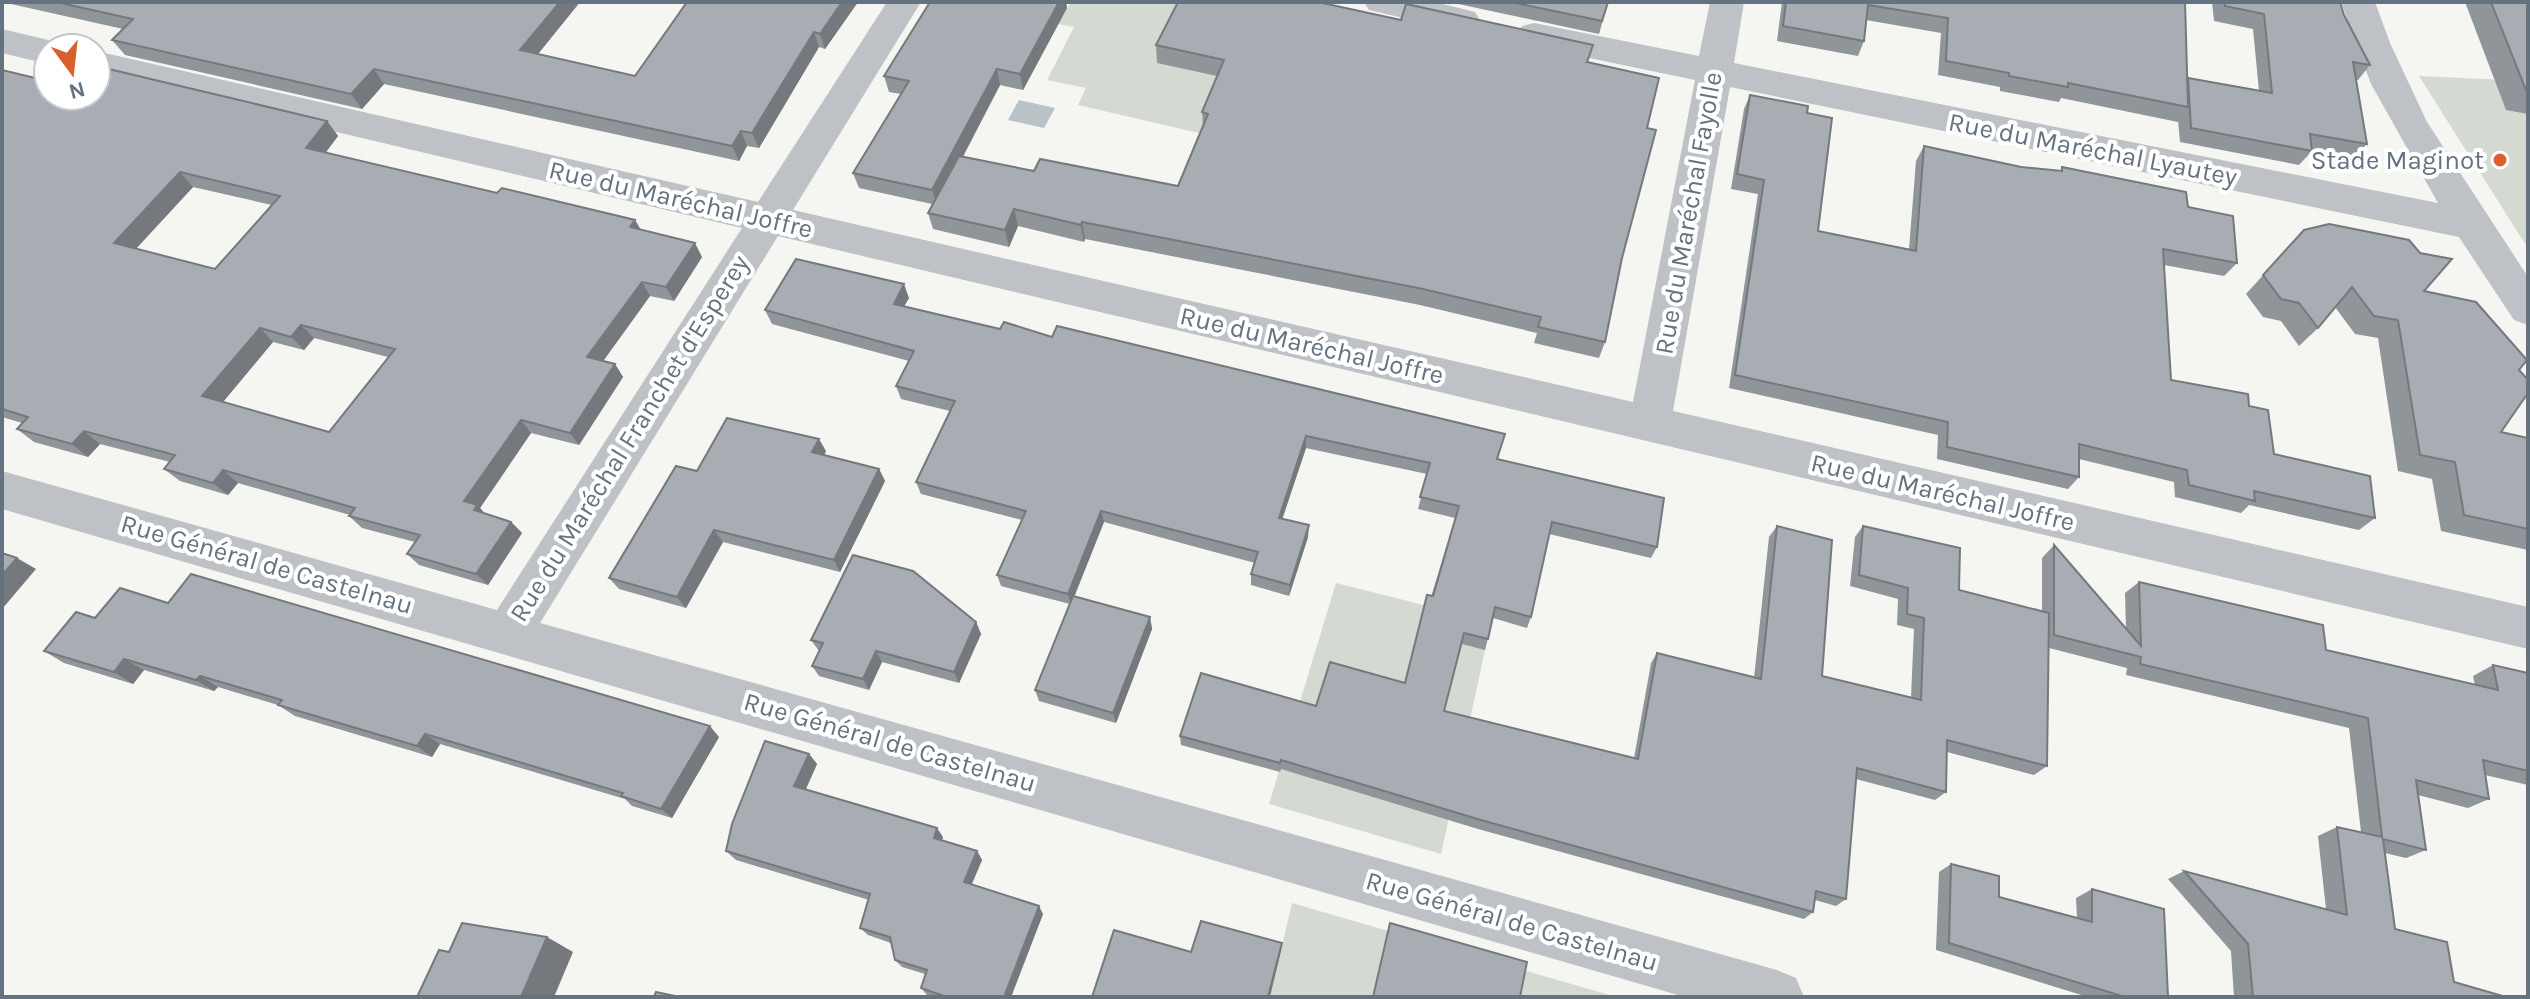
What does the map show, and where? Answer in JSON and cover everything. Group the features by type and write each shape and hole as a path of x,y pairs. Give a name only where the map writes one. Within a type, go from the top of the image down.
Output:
{"street":[{"name":"Rue du Maréchal Franchet d'Esperey","path":"509,632 765,219 904,2"},
{"name":"Rue du Maréchal Lyautey","path":"1381,2 1714,74 2473,225"},
{"name":"Rue du Maréchal Fayolle","path":"1650,424 1727,2"},
{"path":"2358,2 2370,43 2405,114 2528,309"},
{"path":"2,41 32,48"},
{"name":"Rue du Maréchal Joffre","path":"112,67 2528,628"},
{"name":"Rue Général de Castelnau","path":"2,490 509,632 1777,997"}],"shaded area":[{"path":"1071,2 1260,2 1199,133 1078,105 1086,88 1047,80 1074,27 1058,24"},
{"name":"Stade Maginot","path":"2419,76 2528,81 2528,248 2522,239"},
{"path":"1019,100 1055,108 1044,128 1008,120"},
{"path":"1336,583 1491,622 1441,854 1269,804"},
{"path":"1292,903 1616,997 1270,997"}],"building":[{"path":"56,2 560,2 520,50 635,76 687,2 842,2 820,34 814,32 752,133 741,131 732,146 374,69 351,94 112,40 133,19"},
{"path":"930,2 1059,2 1020,74 997,69 932,190 853,173 909,81 884,76"},
{"path":"1178,2 1318,2 1401,20 1406,4 1593,45 1587,62 1659,78 1647,128 1656,130 1622,258 1605,342 1538,327 1541,317 1423,289 1082,222 1081,225 1014,209 1005,230 928,213 959,156 1034,171 1040,159 1178,186 1208,114 1202,112 1224,60 1156,45"},
{"path":"1511,2 1608,2 1602,21"},
{"path":"1786,2 2185,2 2188,107 2068,83 2068,87 2009,76 2009,73 1946,61 1948,18 1868,5 1864,41 1783,26"},
{"path":"2224,2 2340,2 2370,65 2353,62 2367,144 2310,134 2312,151 2191,128 2188,78 2272,93 2264,14 2225,6"},
{"path":"2491,2 2528,2 2528,90 2526,90"},
{"path":"2,70 32,77 32,112 112,112 112,70 327,121 306,148 497,193 502,188 635,220 630,227 695,243 666,287 642,282 587,357 615,364 570,433 521,420 464,501 477,505 474,510 511,522 476,574 407,554 420,535 349,516 355,508 223,470 213,483 164,469 175,455 84,431 72,444 17,429 28,417 2,409","holes":["180,172 280,196 215,269 114,243","301,325 395,349 329,432 202,396 260,328 291,337"]},
{"path":"1750,95 1808,106 1807,113 1832,118 1818,231 1916,251 1924,146 2021,167 2062,171 2062,167 2186,192 2188,207 2233,216 2237,263 2163,249 2171,380 2248,394 2249,406 2268,410 2274,454 2370,476 2375,518 2254,491 2255,501 2189,485 2187,470 2079,444 2079,477 1947,447 1948,422 1735,375 1764,180 1737,174"},
{"path":"2329,224 2409,240 2420,253 2452,259 2424,291 2476,302 2527,360 2519,370 2528,380 2528,393 2501,432 2528,438 2528,529 2464,515 2455,462 2420,455 2398,320 2374,316 2352,287 2318,328 2299,303 2281,299 2263,275 2304,230"},
{"path":"796,259 904,284 894,304 1000,329 1004,322 1052,337 1057,326 1505,434 1497,459 1664,498 1657,547 1552,522 1531,617 1495,607 1488,639 1464,633 1444,711 1638,759 1657,653 1761,679 1777,526 1832,540 1822,676 1921,700 1924,618 1907,614 1908,588 1859,575 1863,526 1960,548 1959,590 2049,613 2047,766 1947,740 1946,792 1857,768 1846,899 1816,891 1813,912 1481,820 1281,760 1280,763 1180,736 1201,673 1316,706 1330,662 1405,683 1427,595 1433,596 1459,506 1420,497 1430,463 1306,436 1279,518 1309,525 1290,585 1251,574 1258,552 1101,511 1068,594 997,575 1026,511 916,482 955,401 896,386 914,351 765,310"},
{"path":"727,418 819,439 812,452 879,469 834,560 714,530 677,597 609,578 676,466 697,471"},
{"path":"2054,545 2141,646 2139,582 2323,625 2326,650 2498,690 2493,665 2528,673 2528,771 2483,760 2489,799 2416,780 2426,850 2383,839 2395,929 2447,942 2454,982 2506,997 2253,997 2248,944 2184,871 2347,915 2337,827 2382,837 2368,718 2140,664 2141,657 2054,635"},
{"path":"2,553 17,558 2,575"},
{"path":"853,555 913,571 976,622 954,672 876,651 863,679 812,666 823,643 811,640"},
{"path":"191,574 710,726 661,809 621,796 623,793 425,734 417,746 278,705 282,700 200,676 196,680 124,659 114,672 44,651 76,612 95,618 120,588 168,603"},
{"path":"1073,596 1150,617 1113,713 1035,690"},
{"path":"765,741 809,754 794,786 937,828 934,838 977,851 964,882 1039,906 1004,997 947,997 921,988 927,970 895,960 890,937 860,928 870,894 726,851 732,824"},
{"path":"1951,864 1999,876 1999,897 2092,922 2092,889 2164,909 2168,997 2125,997 1949,943"},
{"path":"1201,921 1282,943 1268,997 1092,997 1114,930 1191,952"},
{"path":"462,923 547,937 521,997 417,997 439,950 449,952"},
{"path":"1390,923 1527,962 1520,997 1373,997"},
{"path":"656,992 680,997 654,997"}],"place":[{"name":"Stade Maginot","path":"2500,160"}]}
